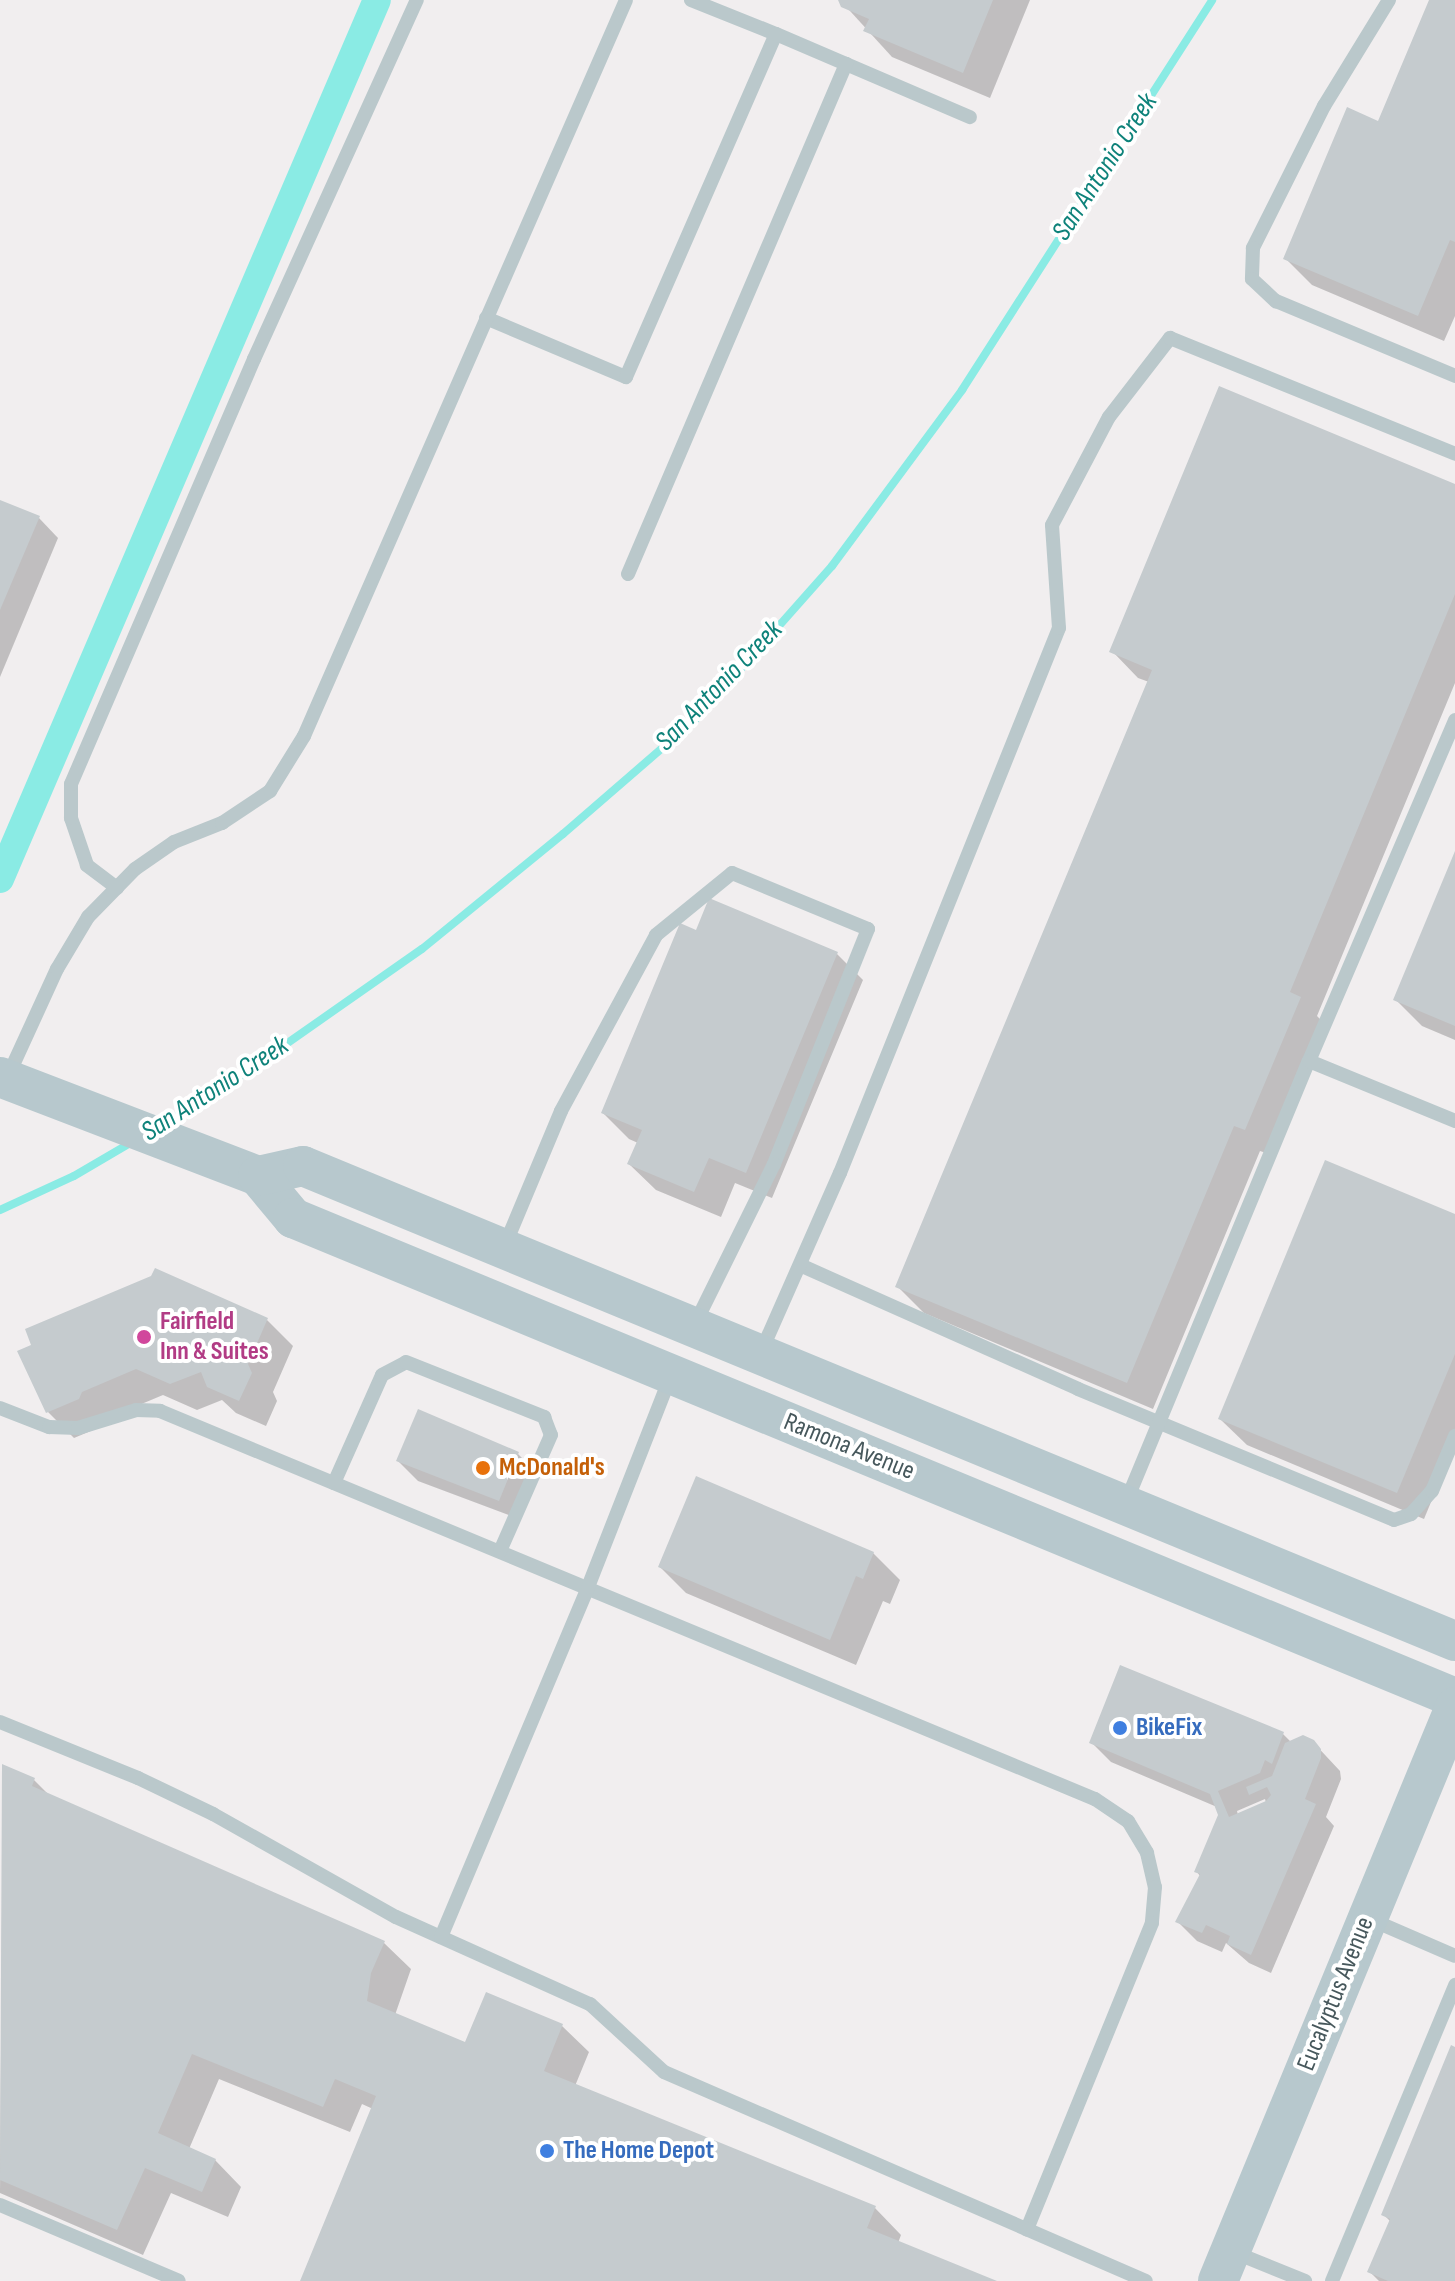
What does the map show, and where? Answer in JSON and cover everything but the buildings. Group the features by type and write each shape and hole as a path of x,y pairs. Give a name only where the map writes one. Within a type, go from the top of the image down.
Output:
{"main road":[{"name":"Ramona Avenue","path":"14,1083 258,1176 293,1218 1455,1698"},
{"name":"Ramona Avenue","path":"258,1176 303,1166 1455,1641"},
{"path":"671,1374 694,1326"},
{"name":"Eucalyptus Avenue","path":"1224,2266 1455,1707"}],"lane":[{"path":"117,888 87,865 71,818 71,784 254,359 417,0"},
{"path":"14,1083 57,969 88,917 135,869 174,842 222,823 270,791 304,736 626,0"},
{"path":"691,0 970,117"},
{"path":"1389,0 1324,106 1253,248 1252,279 1276,301 1455,376"},
{"path":"486,318 626,377 776,34"},
{"path":"628,574 846,64"},
{"path":"760,1353 800,1265 1059,628 1052,525 1109,417 1170,338 1455,454"},
{"path":"1125,1503 1455,720"},
{"path":"504,1248 561,1111 656,935 732,873 868,929 774,1164 694,1326"},
{"path":"1309,1061 1455,1121"},
{"path":"800,1265 1160,1424 1394,1520 1411,1514 1432,1491 1455,1436"},
{"path":"334,1483 382,1375 406,1362 544,1417 551,1435 500,1551"},
{"path":"441,1937 588,1587 671,1374"},
{"path":"0,1408 49,1427 78,1428 136,1410 160,1411 1095,1799 1128,1821 1147,1853 1155,1887 1152,1923 1027,2230"},
{"path":"0,1722 167,1792 396,1917 590,2004 664,2072 1146,2281"},
{"path":"1368,1918 1455,1956"},
{"path":"1332,2281 1455,1985"},
{"path":"0,2205 179,2281"},
{"path":"1224,2266 1305,2281"}],"waterway":[{"path":"0,879 377,0"},
{"name":"San Antonio Creek","path":"161,1125 229,1084 422,949 563,834 698,717 832,566 962,390 1212,0"},
{"name":"San Antonio Creek","path":"0,1210 74,1176 132,1142"}],"place":[{"name":"Fairfield Inn & Suites","path":"144,1337"},
{"name":"McDonald's","path":"483,1468"},
{"name":"BikeFix","path":"1120,1728"},
{"name":"The Home Depot","path":"547,2151"}]}
